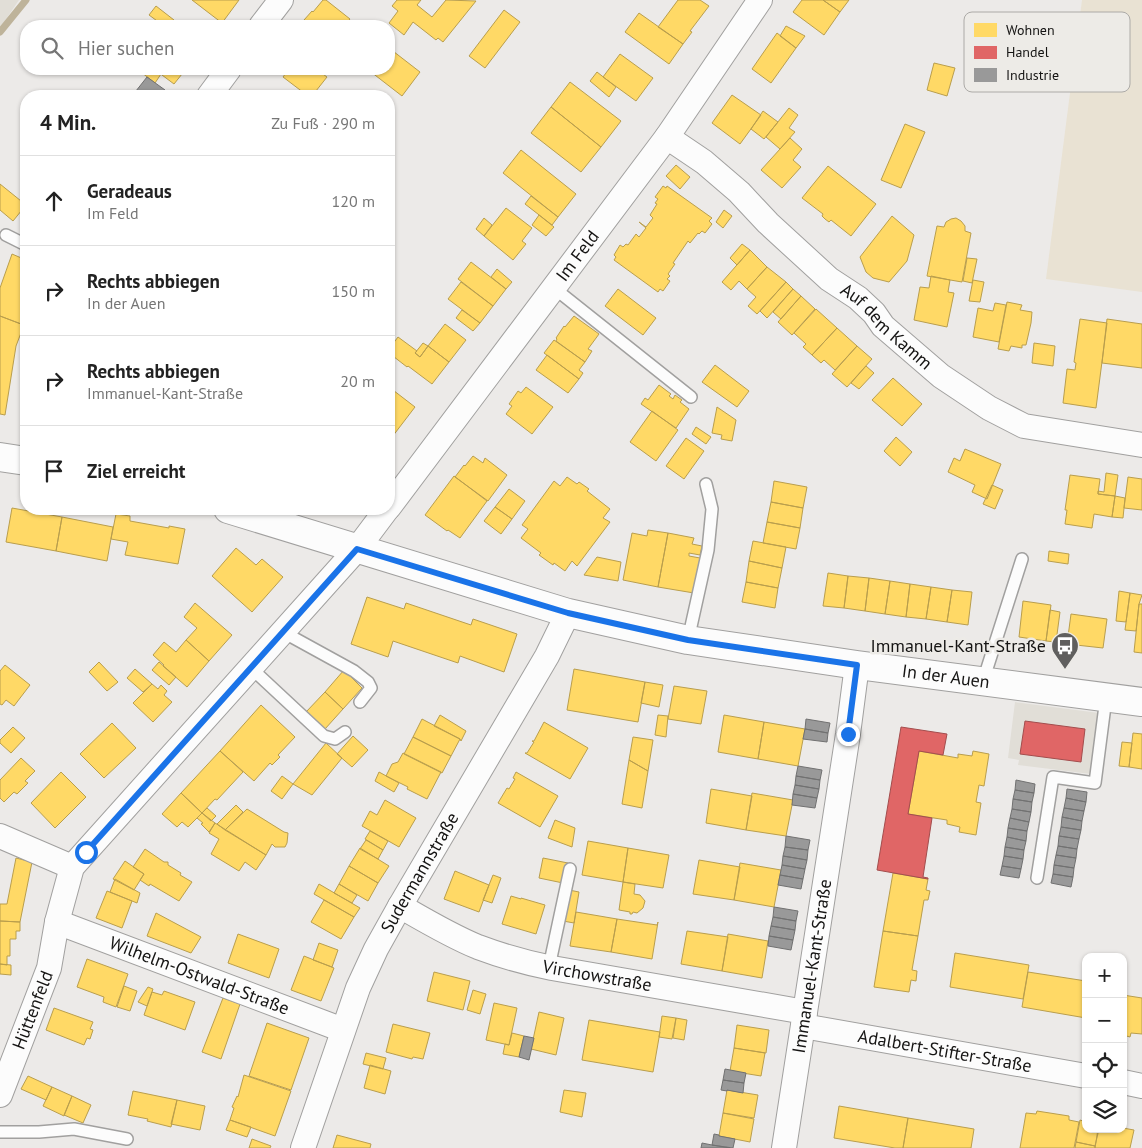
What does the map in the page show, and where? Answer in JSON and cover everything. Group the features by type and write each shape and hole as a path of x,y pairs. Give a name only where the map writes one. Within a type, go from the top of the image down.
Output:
{"street":[{"path":"266,20 281,0"},
{"name":"Im Feld","path":"395,499 667,137 760,0"},
{"path":"213,90 225,75"},
{"name":"Auf dem Kamm","path":"667,137 704,162 740,192 768,223 829,279 858,298 874,313 883,326 941,376 989,408 1024,426 1142,445"},
{"path":"0,457 20,460"},
{"name":"In der Auen","path":"247,515 568,613 688,640 857,665 1142,702"},
{"name":"Im Feld","path":"56,922 72,867 357,549 383,515"},
{"name":"Sudermannstraße","path":"303,1148 343,1030 376,949 547,656 568,613"},
{"name":"Immanuel-Kant-Straße","path":"784,1148 857,665"},
{"path":"0,836 72,867"},
{"name":"Virchowstraße","path":"400,906 442,930 479,947 513,958 804,1019"},
{"name":"Wilhelm-Ostwald-Straße","path":"56,922 343,1030"},
{"name":"Hüttenfeld","path":"0,1095 49,968 56,922"},
{"name":"Adalbert-Stifter-Straße","path":"804,1019 1082,1075"},
{"path":"1127,1083 1142,1086"}],"lane":[{"path":"6,235 20,242"},
{"path":"554,288 691,397"},
{"path":"688,640 708,550 712,509 706,484"},
{"path":"983,681 1022,559"},
{"path":"283,632 354,671 368,682 371,688 360,702"},
{"path":"251,668 324,736 335,739 345,732"},
{"path":"1037,878 1053,777 1095,783 1106,698"},
{"path":"549,967 570,869"},
{"path":"0,1132 39,1132 74,1128 127,1139"}],"shaded area":[{"path":"0,0 19,0 0,28"},
{"path":"1082,0 1142,0 1142,292 1046,279 1070,92 1130,92 1130,12 1080,12"},
{"path":"1015,702 1099,713 1091,774 1018,765 1019,760 1008,758"}],"building: Wohnen":[{"path":"192,0 239,0 224,20 218,20"},
{"path":"323,0 326,0 350,19 304,20"},
{"path":"397,0 421,0 417,5 432,17 446,0 476,1 443,42 438,38 436,40 413,22 404,35 395,28 395,20 391,20 398,11 392,6"},
{"path":"678,0 700,0 709,6 690,31 692,32 683,44 658,27"},
{"path":"802,0 823,0 840,12 824,35 793,12"},
{"path":"823,0 849,0 840,12"},
{"path":"156,6 174,20 156,20 149,15"},
{"path":"504,10 520,22 485,68 469,56"},
{"path":"639,13 683,44 669,64 625,32"},
{"path":"786,26 805,36 796,48 780,36"},
{"path":"777,33 796,48 771,83 752,69"},
{"path":"395,53 420,72 402,96 375,75 395,75"},
{"path":"620,54 653,78 636,101 603,77"},
{"path":"934,63 955,68 947,96 927,90"},
{"path":"597,72 616,87 609,97 590,81"},
{"path":"145,75 160,75 155,83"},
{"path":"162,75 181,75 174,84"},
{"path":"284,75 324,75 327,77 317,90 300,90 283,77"},
{"path":"570,82 621,121 601,147 551,107"},
{"path":"732,95 761,115 740,144 712,123"},
{"path":"551,107 601,147 581,172 531,133"},
{"path":"789,108 798,115 789,128 795,132 780,149 766,137"},
{"path":"763,111 778,122 764,139 751,129"},
{"path":"905,124 925,132 901,188 881,180"},
{"path":"790,138 802,149 793,160 801,167 782,188 761,170"},
{"path":"521,150 576,194 558,217 503,173"},
{"path":"676,165 690,177 680,189 666,176"},
{"path":"828,166 876,204 851,236 831,220 829,222 825,219 822,216 823,214 802,198"},
{"path":"0,184 20,200 20,212 13,221 0,210"},
{"path":"663,186 666,188 667,186 712,218 709,221 712,224 705,233 702,231 690,243 688,241 668,274 670,276 667,279 670,281 663,291 660,289 658,292 614,260 616,257 614,255 620,245 623,247 626,244 628,245 636,234 639,237 646,228 639,222 646,227 653,218 650,215 657,204 655,203 658,199 655,197"},
{"path":"531,196 558,217 552,225 525,204"},
{"path":"506,208 532,228 522,241 526,244 513,260 484,236"},
{"path":"724,210 732,216 723,228 716,222"},
{"path":"539,215 554,227 546,236 532,225"},
{"path":"892,216 914,235 907,261 889,282 873,278 866,272 860,257"},
{"path":"484,218 492,225 484,236 476,229"},
{"path":"956,218 965,226 965,231 971,233 962,282 927,276 937,226 944,227 946,222"},
{"path":"742,244 750,250 737,265 730,258"},
{"path":"750,250 767,267 747,289 739,281 731,290 722,282"},
{"path":"12,254 20,257 20,324 0,316 0,288"},
{"path":"967,258 977,259 972,283 963,281"},
{"path":"471,262 506,289 493,306 458,279"},
{"path":"767,267 786,282 757,314 748,306 756,297 747,289"},
{"path":"497,269 512,282 506,289 491,277"},
{"path":"931,276 950,280 948,292 954,293 947,327 914,320 920,287 929,288"},
{"path":"973,280 984,282 980,302 969,301"},
{"path":"461,282 493,306 480,323 448,299"},
{"path":"786,282 793,289 767,318 760,311"},
{"path":"618,289 656,318 643,335 605,306"},
{"path":"793,289 801,296 781,319 773,312"},
{"path":"801,296 815,309 792,335 778,322"},
{"path":"1007,302 1022,305 1020,310 1032,312 1026,345 1022,345 1022,348 1011,346 1009,351 998,349"},
{"path":"995,303 1006,305 999,342 973,337 978,308 993,311"},
{"path":"816,309 837,328 812,355 803,347 806,344 794,333"},
{"path":"462,310 480,323 473,331 456,318"},
{"path":"0,316 20,324 20,336 16,346 5,415 0,414"},
{"path":"574,316 599,334 588,349 592,351 585,362 556,341 564,326"},
{"path":"1080,319 1107,323 1096,408 1063,403 1067,369 1075,370 1076,363 1074,362"},
{"path":"1107,319 1142,324 1142,368 1102,363"},
{"path":"445,324 466,340 449,362 428,346"},
{"path":"837,328 857,346 835,370 824,360 821,363 812,355"},
{"path":"398,337 417,351 415,353 420,357 428,346 449,362 432,384 395,358 395,341"},
{"path":"554,340 585,362 579,370 583,373 579,379 544,353"},
{"path":"423,343 428,346 420,357 415,353"},
{"path":"1034,343 1055,346 1053,366 1032,363"},
{"path":"857,346 872,359 847,387 832,374"},
{"path":"547,355 579,379 568,393 536,370"},
{"path":"715,365 749,391 737,407 702,382"},
{"path":"866,366 874,373 859,389 851,383"},
{"path":"893,378 922,404 902,426 872,400"},
{"path":"659,385 671,394 669,396 673,399 675,395 682,400 680,402 689,409 676,428 641,404 645,398 648,400"},
{"path":"526,387 553,407 532,434 506,414 512,406 509,404 518,391 521,393"},
{"path":"395,392 415,407 395,433"},
{"path":"717,407 736,420 732,441 721,439 722,435 712,433"},
{"path":"652,411 678,430 656,461 630,442"},
{"path":"696,427 711,437 706,444 692,434"},
{"path":"896,437 912,452 900,466 884,451"},
{"path":"686,438 704,451 684,479 666,466"},
{"path":"965,449 1001,464 987,499 972,492 975,485 948,472 954,458 960,461"},
{"path":"473,456 483,463 485,458 507,475 488,501 455,477"},
{"path":"1106,473 1118,475 1115,496 1098,494 1098,491 1104,492"},
{"path":"1070,475 1100,479 1098,494 1115,496 1112,517 1094,514 1092,528 1065,524"},
{"path":"454,476 487,501 460,538 425,515"},
{"path":"567,477 589,489 587,491 610,509 603,518 610,522 577,566 572,561 565,571 539,555 541,553 521,538 528,529 522,525 554,481 560,486"},
{"path":"1128,477 1142,479 1142,510 1124,508"},
{"path":"774,481 807,487 803,508 771,502"},
{"path":"992,485 1003,490 995,509 983,504"},
{"path":"509,489 525,501 512,519 495,507"},
{"path":"1115,496 1125,498 1123,518 1112,517"},
{"path":"771,502 803,508 800,528 767,522"},
{"path":"495,507 512,519 501,534 484,521"},
{"path":"12,508 20,509 20,515 62,517 56,551 6,542"},
{"path":"116,515 130,516 130,521 185,529 178,564 125,555 128,542 111,539"},
{"path":"62,517 113,527 107,561 56,551"},
{"path":"767,522 800,528 796,549 763,543"},
{"path":"648,530 668,533 658,587 623,580 632,533 647,536"},
{"path":"668,533 694,538 692,544 702,546 700,555 689,553 689,556 700,558 694,593 658,587"},
{"path":"753,541 786,547 782,568 749,561"},
{"path":"236,548 256,565 262,559 283,577 252,612 212,576"},
{"path":"1049,551 1069,554 1068,564 1048,561"},
{"path":"597,557 621,562 618,581 584,575"},
{"path":"749,561 782,568 778,588 746,582"},
{"path":"828,573 848,576 844,608 823,606"},
{"path":"848,576 869,578 865,611 844,608"},
{"path":"869,578 890,581 885,614 865,611"},
{"path":"890,581 910,584 906,617 885,614"},
{"path":"746,582 778,588 775,608 742,602"},
{"path":"910,584 931,587 926,619 906,617"},
{"path":"931,587 952,590 947,622 926,619"},
{"path":"952,590 972,592 968,625 947,622"},
{"path":"1119,591 1130,593 1126,622 1116,621"},
{"path":"1130,593 1142,595 1136,631 1125,630"},
{"path":"367,597 404,609 406,603 471,625 473,619 517,634 504,672 460,656 458,663 393,641 388,657 351,644"},
{"path":"1023,601 1051,605 1046,641 1019,637"},
{"path":"195,603 232,635 209,661 186,640 197,628 184,617"},
{"path":"1139,604 1142,604 1142,653 1134,652"},
{"path":"1050,610 1060,612 1056,642 1046,641"},
{"path":"1071,614 1107,619 1103,648 1067,644"},
{"path":"186,640 209,661 187,687 153,655 164,642 176,652"},
{"path":"99,662 118,682 107,691 89,672"},
{"path":"159,662 176,677 169,685 152,670"},
{"path":"5,665 30,685 14,706 6,700 2,705 0,704 0,671"},
{"path":"135,669 152,684 143,692 127,678"},
{"path":"574,669 645,682 638,722 567,710"},
{"path":"344,670 362,688 343,709 325,692"},
{"path":"645,682 663,685 659,707 641,703"},
{"path":"152,684 158,689 161,685 167,691 164,695 172,702 153,722 133,703"},
{"path":"674,686 707,691 701,724 668,719"},
{"path":"325,692 343,709 325,729 306,712"},
{"path":"261,705 295,737 278,755 280,757 272,765 270,763 254,781 220,751"},
{"path":"440,715 466,731 461,741 434,726"},
{"path":"658,715 668,716 666,737 655,735"},
{"path":"724,715 764,722 758,759 718,752"},
{"path":"422,719 460,739 451,756 413,737"},
{"path":"544,722 588,748 570,779 525,753 527,753 534,742 532,741 534,741"},
{"path":"764,722 805,729 798,766 758,759"},
{"path":"112,723 136,748 104,778 80,754"},
{"path":"13,727 25,738 11,753 0,743 0,740"},
{"path":"1133,733 1142,734 1142,769 1129,767"},
{"path":"353,736 368,750 352,767 337,754"},
{"path":"413,737 451,756 442,773 404,754"},
{"path":"633,737 653,740 648,771 629,760"},
{"path":"1122,742 1132,743 1129,767 1119,766"},
{"path":"326,743 342,758 312,795 293,784"},
{"path":"220,751 243,772 202,813 181,793"},
{"path":"919,751 958,758 958,754 972,756 973,751 989,754 984,786 979,785 976,802 981,803 976,835 959,832 960,827 947,824 947,820 908,814"},
{"path":"403,753 441,772 427,799 386,776 392,764 398,762"},
{"path":"21,758 35,771 25,781 28,783 17,794 14,792 4,802 0,798 0,780"},
{"path":"629,760 648,771 642,808 622,804"},
{"path":"61,772 86,797 55,828 31,803"},
{"path":"379,772 399,783 394,792 375,781"},
{"path":"516,772 558,796 540,827 498,803 515,779 513,778"},
{"path":"282,776 293,784 282,799 271,791"},
{"path":"711,789 752,796 746,830 706,823"},
{"path":"181,793 202,813 188,827 182,822 177,827 162,814"},
{"path":"752,793 793,800 786,836 746,830"},
{"path":"385,800 416,818 399,847 362,826 370,811 377,815"},
{"path":"236,805 243,812 225,830 217,824"},
{"path":"207,808 216,816 211,821 202,813"},
{"path":"247,809 288,833 285,847 275,847 272,844 266,855 225,830"},
{"path":"202,813 215,823 209,832 197,818"},
{"path":"555,820 575,828 572,847 548,838"},
{"path":"215,823 266,855 256,870 245,862 239,871 211,854 219,839 209,833"},
{"path":"370,831 388,841 383,850 365,839"},
{"path":"366,840 383,850 378,859 360,849"},
{"path":"588,841 628,848 623,882 582,875"},
{"path":"360,848 389,866 378,883 349,866"},
{"path":"628,848 669,855 663,888 623,882"},
{"path":"145,849 164,862 168,862 168,865 181,873 180,875 192,882 179,901 140,880 144,874 133,867"},
{"path":"16,858 32,862 20,922 0,921 0,904 7,904"},
{"path":"543,858 568,863 563,883 539,878"},
{"path":"699,860 740,867 734,900 693,894"},
{"path":"125,861 144,874 134,890 113,879"},
{"path":"740,863 781,870 774,907 734,900"},
{"path":"349,866 378,883 368,901 339,884"},
{"path":"455,871 489,885 479,912 444,899"},
{"path":"893,873 928,879 926,890 930,891 928,900 924,900 918,936 883,931"},
{"path":"493,875 501,878 492,903 483,900"},
{"path":"115,879 140,893 137,903 110,892"},
{"path":"623,882 635,884 634,894 640,895 645,901 643,908 637,913 633,912 630,914 630,912 619,910"},
{"path":"319,884 360,908 354,917 314,894"},
{"path":"339,884 357,895 352,903 334,893"},
{"path":"569,890 579,892 574,923 563,921"},
{"path":"107,891 132,901 122,928 96,918"},
{"path":"511,896 545,905 536,934 502,924"},
{"path":"324,900 354,917 341,939 311,922"},
{"path":"576,912 617,919 611,952 570,946"},
{"path":"156,913 201,937 191,953 147,936"},
{"path":"617,919 657,925 658,922 652,959 611,952"},
{"path":"0,921 20,922 20,931 16,931 16,939 10,939 10,956 7,956 7,965 0,964"},
{"path":"687,931 728,937 722,971 681,964"},
{"path":"883,931 918,936 912,970 917,971 916,981 911,980 909,992 874,987"},
{"path":"238,934 279,949 269,978 228,963"},
{"path":"728,934 768,941 762,978 722,971"},
{"path":"319,943 338,950 332,967 313,960"},
{"path":"955,953 1029,965 1023,999 950,987"},
{"path":"304,956 334,968 321,1001 291,990"},
{"path":"87,959 128,974 116,1007 103,1002 104,997 77,987"},
{"path":"0,964 11,965 11,975 0,974"},
{"path":"434,972 470,981 463,1010 427,1001"},
{"path":"1028,972 1082,980 1082,1017 1022,1007"},
{"path":"124,986 137,991 130,1011 117,1007"},
{"path":"148,987 153,989 147,1006 138,1002"},
{"path":"473,990 486,994 480,1014 467,1010"},
{"path":"164,991 195,1002 185,1030 144,1015 152,992 162,995"},
{"path":"1127,996 1142,998 1142,1034 1131,1033 1130,1037 1127,1036"},
{"path":"223,998 240,1004 221,1059 202,1052"},
{"path":"494,1003 517,1008 509,1045 486,1040"},
{"path":"54,1008 93,1022 90,1029 93,1030 90,1039 87,1038 84,1045 46,1030"},
{"path":"539,1012 564,1018 556,1055 531,1049"},
{"path":"662,1016 676,1018 672,1039 659,1037"},
{"path":"676,1018 687,1020 684,1040 673,1038"},
{"path":"589,1020 660,1032 653,1072 582,1060"},
{"path":"267,1023 309,1038 291,1090 249,1076"},
{"path":"393,1024 430,1033 423,1059 413,1057 412,1059 386,1052"},
{"path":"737,1025 769,1030 766,1053 734,1048"},
{"path":"512,1033 524,1036 519,1057 503,1054 505,1044 509,1045"},
{"path":"734,1048 765,1053 761,1076 730,1071"},
{"path":"366,1053 386,1058 383,1069 363,1064"},
{"path":"370,1065 391,1071 385,1094 364,1088"},
{"path":"244,1075 291,1091 275,1136 230,1120 234,1108 232,1107 238,1097"},
{"path":"28,1076 52,1087 46,1100 21,1089"},
{"path":"52,1087 72,1096 64,1116 43,1106"},
{"path":"564,1090 586,1093 582,1117 560,1112"},
{"path":"727,1090 758,1095 754,1118 723,1113"},
{"path":"133,1091 177,1100 171,1127 147,1121 148,1119 128,1115"},
{"path":"72,1096 91,1105 83,1123 64,1115"},
{"path":"177,1100 205,1106 200,1130 171,1124"},
{"path":"839,1106 908,1118 903,1148 834,1138"},
{"path":"1037,1111 1069,1116 1069,1120 1079,1122 1074,1148 1020,1148 1026,1113 1036,1114"},
{"path":"723,1113 754,1119 750,1142 719,1136"},
{"path":"908,1118 974,1129 971,1148 903,1148"},
{"path":"230,1120 251,1127 247,1137 226,1130"},
{"path":"1080,1120 1082,1121 1082,1133 1098,1133 1095,1146 1076,1142"},
{"path":"1127,1129 1134,1130 1130,1148 1095,1148 1097,1133 1127,1133"},
{"path":"337,1135 371,1144 370,1148 333,1148"},
{"path":"252,1139 271,1146 270,1148 249,1148"},
{"path":"1076,1142 1095,1146 1095,1148 1075,1148"}],"building: Handel":[{"path":"1025,721 1085,729 1081,762 1020,754"},
{"path":"901,727 947,734 943,755 919,751 908,814 932,818 923,877 928,879 877,870"}],"building: Industrie":[{"path":"147,77 165,90 137,90"},
{"path":"806,719 830,723 828,733 805,729"},
{"path":"805,729 828,733 827,742 803,739"},
{"path":"798,766 822,770 820,780 796,776"},
{"path":"796,776 820,780 819,789 795,785"},
{"path":"1016,780 1035,784 1034,793 1015,790"},
{"path":"795,785 819,789 817,798 793,794"},
{"path":"1067,789 1087,792 1086,802 1066,798"},
{"path":"1015,790 1034,793 1032,802 1013,799"},
{"path":"793,794 817,798 815,808 792,805"},
{"path":"1066,798 1086,802 1084,811 1064,808"},
{"path":"1013,799 1032,802 1031,812 1012,809"},
{"path":"1064,808 1084,811 1082,821 1062,817"},
{"path":"1012,809 1031,812 1029,822 1010,818"},
{"path":"1062,817 1082,821 1081,830 1061,827"},
{"path":"1010,818 1029,822 1027,831 1008,828"},
{"path":"1061,827 1081,830 1079,839 1059,836"},
{"path":"1008,828 1027,831 1026,841 1007,837"},
{"path":"786,836 810,840 808,850 785,847"},
{"path":"1059,836 1079,839 1077,849 1058,846"},
{"path":"1007,837 1026,841 1024,850 1005,847"},
{"path":"1058,846 1077,849 1076,858 1056,855"},
{"path":"785,847 808,850 807,860 783,856"},
{"path":"1005,847 1024,850 1023,859 1004,856"},
{"path":"1056,855 1076,858 1074,868 1054,865"},
{"path":"783,856 807,860 805,869 782,865"},
{"path":"1004,856 1023,859 1021,869 1002,866"},
{"path":"782,865 805,869 803,879 780,875"},
{"path":"1054,865 1074,868 1073,877 1053,874"},
{"path":"1002,866 1021,869 1019,878 1000,875"},
{"path":"1053,874 1073,877 1071,887 1051,883"},
{"path":"780,875 803,879 801,889 778,885"},
{"path":"774,907 798,911 796,921 773,917"},
{"path":"773,917 796,921 795,930 771,926"},
{"path":"771,926 795,930 793,940 769,936"},
{"path":"769,936 793,940 791,950 768,946"},
{"path":"524,1036 534,1038 529,1060 519,1057"},
{"path":"725,1069 746,1073 744,1083 723,1080"},
{"path":"723,1080 744,1083 743,1093 721,1090"},
{"path":"714,1134 735,1139 733,1148 712,1145"},
{"path":"702,1143 712,1145 730,1148 701,1148"}],"waterway":[{"path":"0,32 26,0"}],"place":[{"name":"Immanuel-Kant-Straße","path":"1065,670"}],"route":[{"path":"86,852 357,549 568,613 688,640 857,665 848,734"}]}
